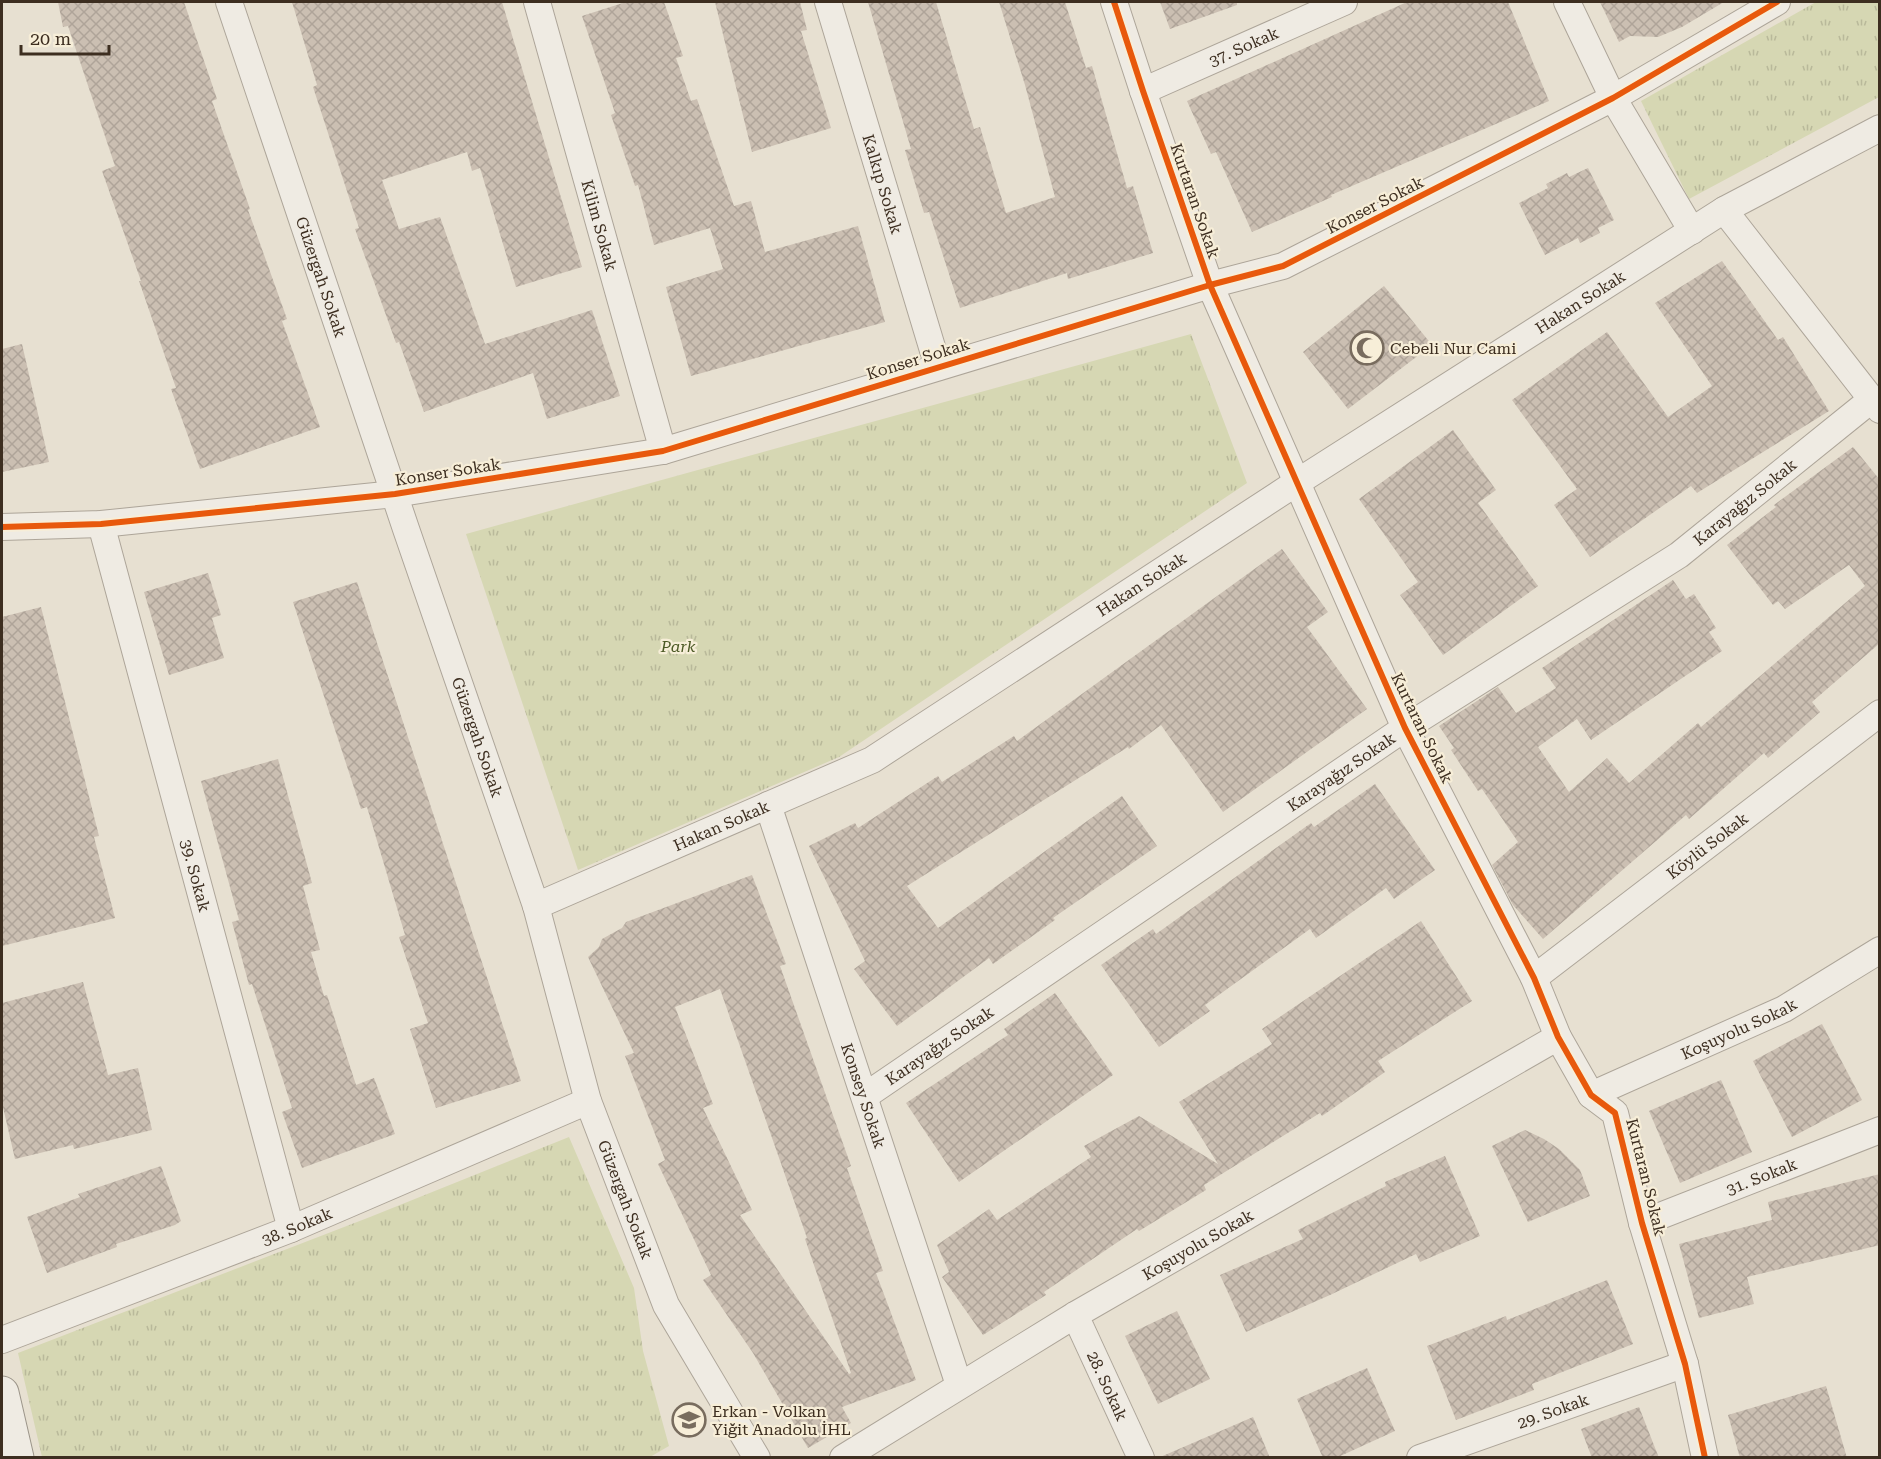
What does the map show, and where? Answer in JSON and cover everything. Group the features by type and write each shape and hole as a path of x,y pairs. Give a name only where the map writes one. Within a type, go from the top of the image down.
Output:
{"main road":[{"path":"2,1393 17,1458"}],"street":[{"name":"Güzergah Sokak","path":"229,2 537,906 588,1101 666,1305 757,1458"},
{"name":"Kilim Sokak","path":"537,2 663,451"},
{"name":"Kalkıp Sokak","path":"828,2 938,367"},
{"name":"Kurtaran Sokak","path":"1114,2 1210,285 1405,728 1534,978 1558,1037 1592,1095 1615,1113 1642,1223 1685,1364 1705,1458"},
{"name":"37. Sokak","path":"1143,92 1344,2"},
{"path":"1567,2 1613,98 1692,231"},
{"name":"Konser Sokak","path":"2,527 101,524 395,494 663,451 1210,285 1283,266 1613,98 1777,2"},
{"name":"Hakan Sokak","path":"537,906 872,760 1296,483 1724,210 1880,128"},
{"path":"1724,210 1875,405"},
{"name":"Karayağız Sokak","path":"866,1096 1405,728 1679,555 1875,405"},
{"name":"39. Sokak","path":"101,524 291,1229"},
{"name":"Köylü Sokak","path":"1534,978 1880,713"},
{"name":"Konsey Sokak","path":"768,805 866,1096 959,1385"},
{"name":"Koşuyolu Sokak","path":"1592,1095 1784,1009 1880,950"},
{"name":"Koşuyolu Sokak","path":"843,1458 1075,1315 1558,1037"},
{"name":"38. Sokak","path":"2,1340 291,1229 588,1101"},
{"name":"31. Sokak","path":"1642,1223 1880,1130"},
{"name":"28. Sokak","path":"1075,1315 1142,1458"},
{"name":"29. Sokak","path":"1420,1458 1685,1364"}],"green space":[{"path":"1816,2 1879,2 1879,97 1689,199 1641,101"},
{"name":"Park","path":"1191,334 1247,483 839,757 578,870 466,534"},
{"path":"569,1137 634,1288 643,1351 669,1446 650,1457 42,1457 18,1353 370,1217"}],"building":[{"path":"58,2 184,2 217,99 212,101 287,319 282,321 320,427 200,469 171,389 176,388 139,281 141,281 102,171 115,166 68,26 63,27"},
{"path":"292,2 502,2 582,267 516,287 480,168 472,171 467,152 382,180 399,229 440,217 485,344 592,310 620,396 547,419 533,373 424,412 399,342 396,343 355,229 359,228 313,87 317,85"},
{"path":"626,2 664,2 683,56 676,58 691,101 697,99 734,206 751,201 765,252 858,226 885,322 691,376 666,287 723,269 710,228 654,245 638,185 635,186 611,115 615,113 582,16"},
{"path":"715,2 800,2 807,30 801,31 831,128 752,152"},
{"path":"868,2 936,2 974,129 980,127 1006,213 1055,197 1025,85 999,2 1065,2 1086,68 1092,66 1127,188 1133,186 1153,253 1068,279 1067,273 960,308 929,212 924,213 905,150 911,149"},
{"path":"1160,2 1237,2 1237,5 1170,29"},
{"path":"1407,2 1508,2 1549,101 1331,195 1332,197 1252,232 1216,152 1211,154 1187,101"},
{"path":"1600,2 1724,2 1682,27 1658,37 1630,36 1619,42"},
{"path":"1588,168 1614,220 1598,228 1600,233 1580,243 1578,238 1545,255 1519,203 1548,188 1546,184 1567,173 1569,177"},
{"path":"1722,261 1778,340 1783,337 1829,411 1697,493 1691,486 1590,557 1554,505 1577,489 1512,400 1607,332 1668,417 1712,386 1655,303"},
{"name":"Cebeli Nur Cami","path":"1384,286 1432,345 1348,409 1303,352"},
{"path":"22,344 49,462 2,472 2,349"},
{"path":"1453,430 1496,490 1478,503 1538,586 1443,655 1400,595 1418,582 1359,499"},
{"path":"1853,447 1880,480 1880,643 1812,702 1820,712 1768,758 1764,753 1689,819 1686,815 1543,939 1513,905 1492,865 1518,842 1482,789 1478,791 1451,750 1454,748 1439,726 1498,687 1516,713 1556,688 1542,668 1673,580 1686,599 1694,594 1716,628 1709,632 1722,651 1591,740 1577,719 1538,747 1569,792 1607,758 1629,783 1698,723 1701,727 1865,586 1849,565 1785,609 1778,601 1773,605 1727,545 1776,507 1774,505"},
{"path":"1282,549 1328,612 1307,627 1367,709 1223,812 1161,725 1129,749 1128,747 907,886 938,928 1122,796 1157,846 1053,918 1055,920 993,964 989,958 897,1026 854,969 865,961 809,846 855,823 858,828 938,776 942,782 1014,736 1017,741"},
{"path":"208,573 221,615 212,618 224,658 169,675 144,592"},
{"path":"357,582 521,1081 436,1108 410,1029 428,1023 399,937 405,935 367,807 361,809 293,602"},
{"path":"41,607 99,836 94,837 115,918 2,946 2,617"},
{"path":"278,759 312,883 303,886 320,950 311,952 324,996 327,995 356,1085 374,1078 395,1134 302,1168 282,1112 292,1108 252,984 249,985 232,922 239,920 201,781"},
{"path":"1375,784 1435,870 1394,899 1386,888 1316,938 1310,929 1205,1005 1210,1011 1159,1047 1101,965 1153,929 1156,934 1311,823 1314,827"},
{"path":"752,875 786,964 780,966 851,1166 847,1168 883,1271 876,1273 916,1380 842,1407 851,1423 808,1448 753,1353 703,1280 711,1275 658,1164 665,1160 625,1056 634,1053 588,957 599,947 602,939 622,928 626,922","holes":["720,989 807,1238 805,1239 851,1373 849,1374 740,1215 752,1210 703,1108 713,1104 675,1007"]},
{"path":"1421,921 1472,1001 1378,1061 1385,1072 1322,1116 1320,1113 1204,1185 1206,1190 1139,1231 1137,1229 1044,1292 1046,1295 983,1335 942,1277 949,1272 937,1245 989,1209 997,1220 1091,1157 1084,1146 1139,1116 1218,1164 1179,1102 1272,1044 1262,1029"},
{"path":"83,982 108,1075 138,1068 152,1130 74,1149 73,1145 15,1159 2,1103 2,1003"},
{"path":"1055,993 1113,1075 959,1182 906,1103 1008,1035 1004,1029"},
{"path":"1822,1024 1862,1100 1792,1137 1753,1061"},
{"path":"1721,1080 1752,1152 1680,1183 1649,1111"},
{"path":"1525,1130 1559,1149 1580,1170 1590,1196 1528,1222 1492,1146"},
{"path":"1445,1156 1480,1236 1420,1262 1416,1254 1246,1332 1220,1275 1303,1239 1298,1230 1386,1186 1385,1182"},
{"path":"161,1166 181,1221 116,1244 117,1247 47,1273 27,1217 80,1197 78,1194"},
{"path":"1880,1174 1880,1245 1747,1277 1754,1304 1699,1318 1679,1244 1772,1220 1768,1202"},
{"path":"1607,1280 1633,1344 1532,1384 1534,1390 1456,1420 1427,1346 1506,1316 1507,1320"},
{"path":"1177,1311 1210,1379 1158,1404 1125,1336"},
{"path":"1367,1368 1395,1431 1336,1458 1323,1458 1297,1399"},
{"path":"1826,1386 1847,1458 1740,1458 1728,1415"},
{"path":"1639,1407 1659,1458 1592,1458 1581,1429"},
{"path":"1253,1417 1270,1458 1158,1458"}],"cycle path":[{"path":"1114,2 1210,285 1405,728 1534,978 1558,1037 1591,1095 1615,1113 1642,1223 1685,1364 1705,1458"},
{"path":"2,527 101,524 395,494 663,451 1210,285 1283,266 1613,98 1777,2"}],"place":[{"name":"Cebeli Nur Cami","path":"1367,348"},
{"name":"Erkan - Volkan Yiğit Anadolu İHL","path":"689,1420"}]}
